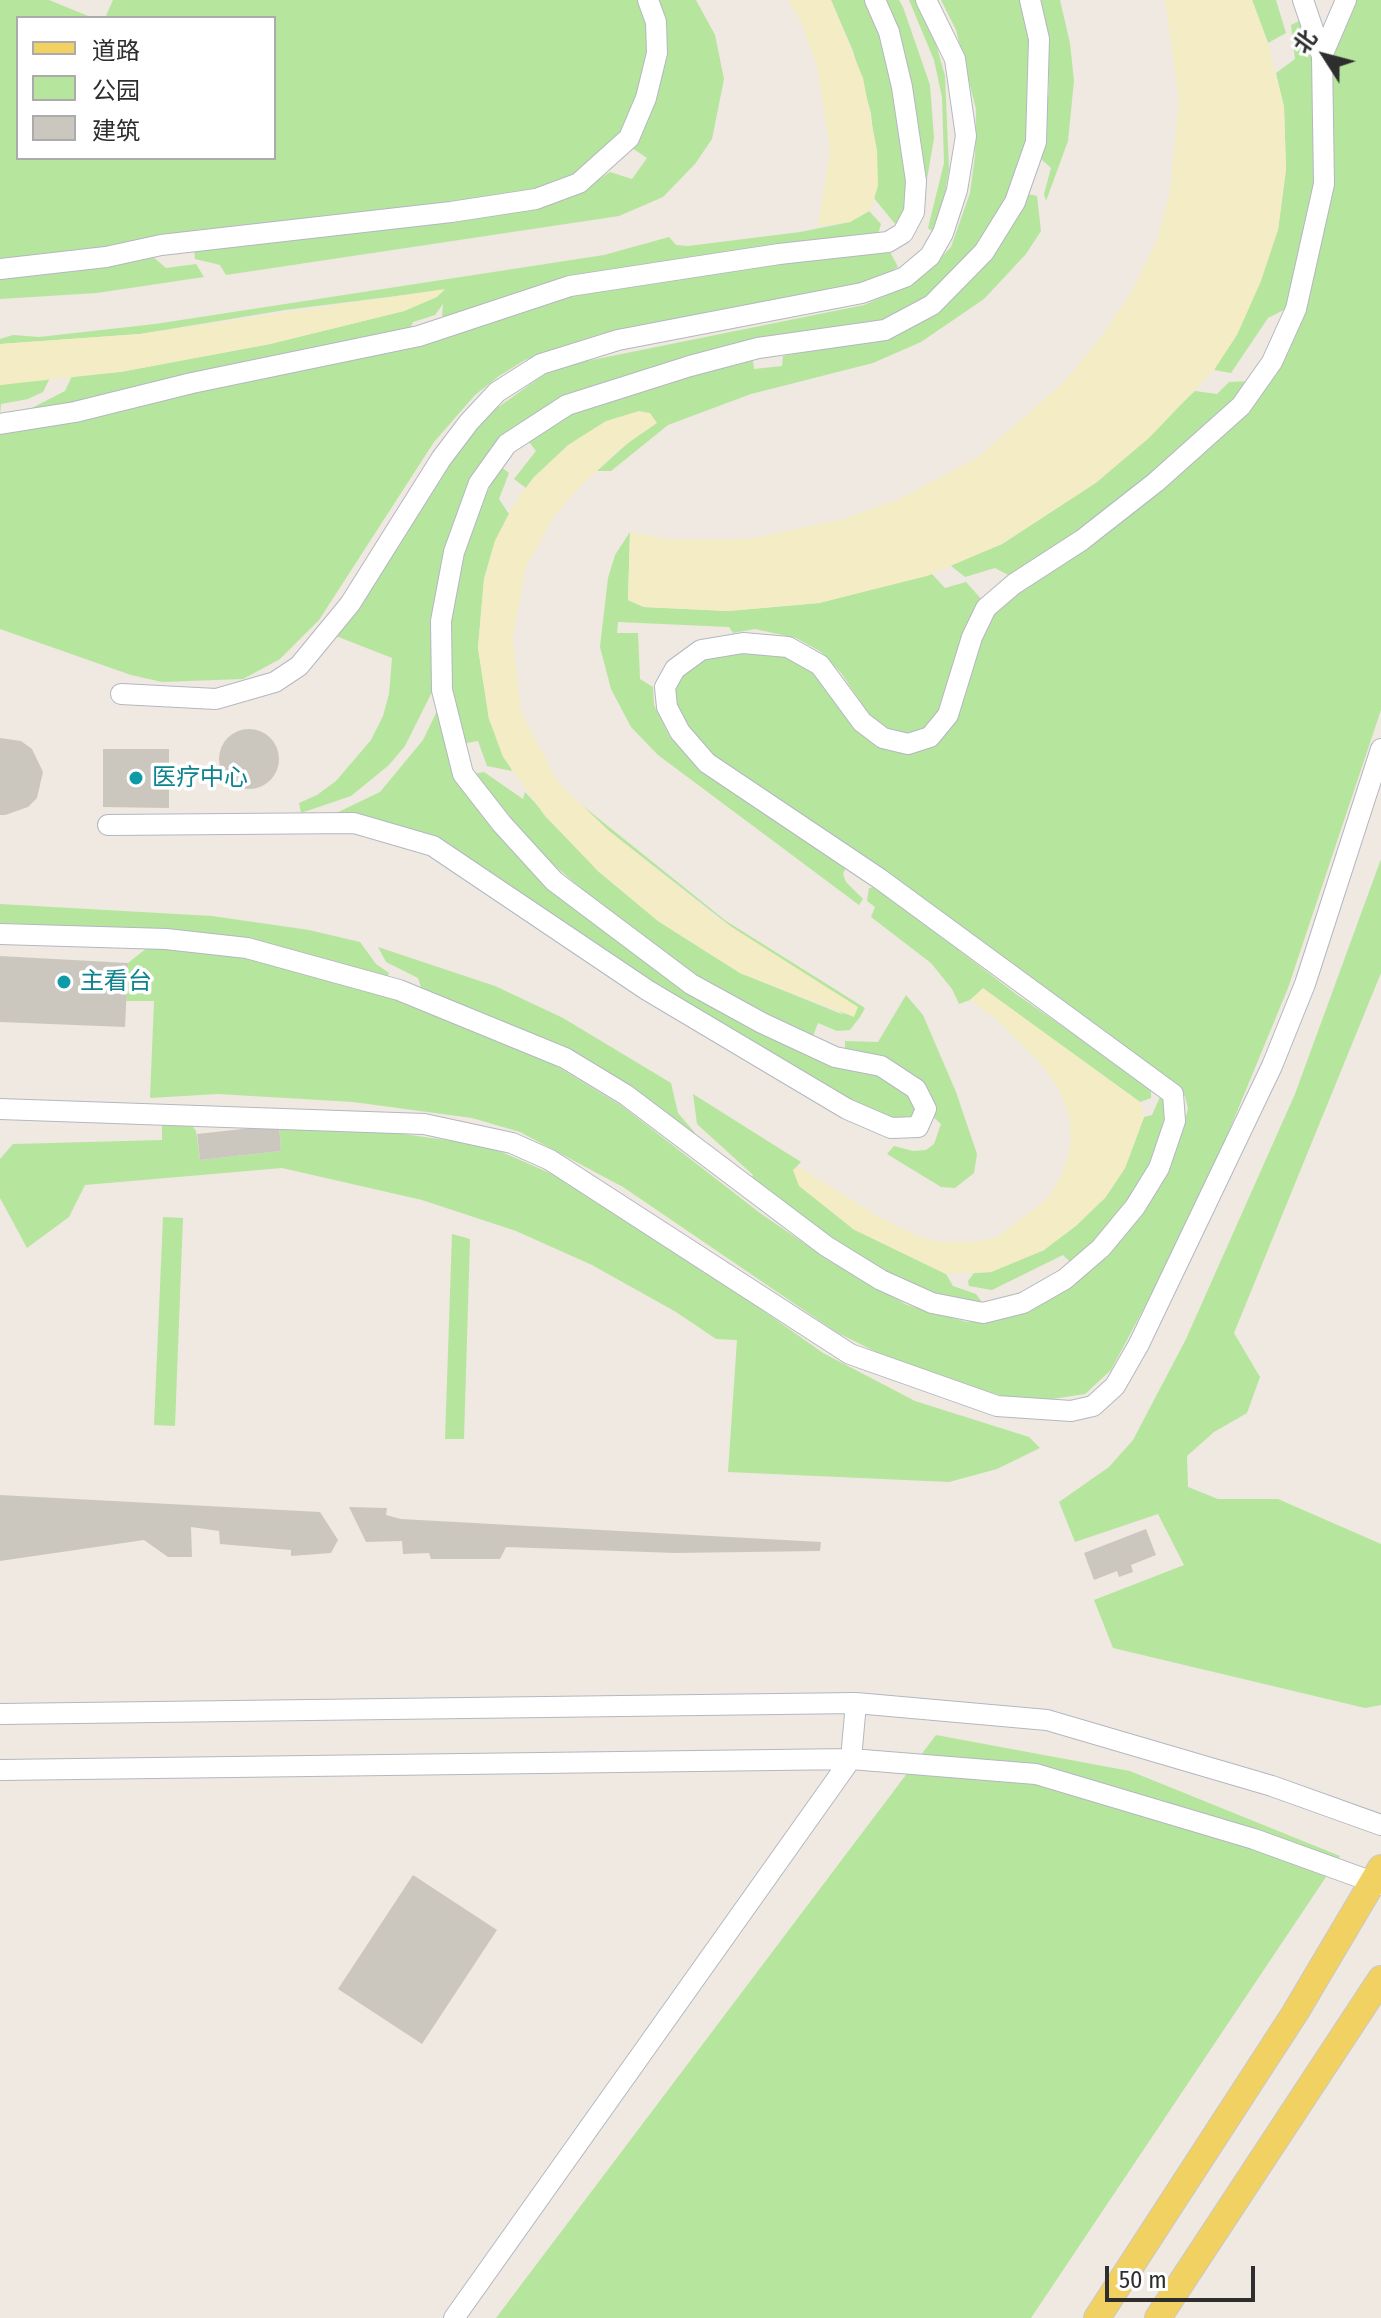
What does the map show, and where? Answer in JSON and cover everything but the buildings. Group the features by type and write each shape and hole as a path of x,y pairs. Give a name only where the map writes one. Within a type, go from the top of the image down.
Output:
{"main road":[{"path":"1097,2318 1378,1879"},
{"path":"1158,2318 1381,1979"}],"street":[{"path":"0,269 106,257 161,245 465,210 536,199 579,183 629,138 646,98 657,53 656,22 648,0"},
{"path":"0,424 75,412 192,383 419,336 570,286 779,254 888,242 903,233 914,212 916,181 899,73 889,32 875,0"},
{"path":"121,694 216,699 275,682 299,666 350,604 441,459 469,422 497,392 541,364 618,340 862,293 905,277 930,256 957,190 966,136 955,59 926,0"},
{"path":"108,825 354,823 433,846 647,990 847,1109 891,1128 918,1127 926,1109 916,1089 881,1066 835,1057 762,1023 691,984 554,881 502,824 463,774 442,690 441,621 454,552 479,483 507,444 567,405 690,366 758,348 885,330 932,305 984,252 1015,202 1036,142 1039,39 1030,0"},
{"path":"0,934 166,939 247,948 399,990 565,1058 626,1095 826,1246 881,1280 932,1303 983,1313 1023,1303 1065,1279 1101,1248 1135,1207 1159,1168 1175,1121 1173,1094 880,879 707,763 680,732 667,707 665,687 675,669 701,650 743,643 788,647 820,665 862,722 883,738 908,744 930,737 948,715 972,637 986,608 1014,584 1082,540 1198,448 1241,406 1272,362 1296,309 1324,184 1322,56 1303,0"},
{"path":"1322,56 1346,0"},
{"path":"0,1109 424,1124 512,1143 550,1160 850,1354 997,1406 1071,1411 1093,1406 1115,1386 1139,1344 1272,1066 1305,984 1381,749"},
{"path":"454,2318 851,1759 856,1703"},
{"path":"0,1714 856,1703 1047,1720 1272,1786 1381,1825"},
{"path":"0,1770 851,1759 1036,1774 1378,1879"}],"green space":[{"path":"0,0 49,0 88,16 16,16 16,160 276,160 276,16 106,16 113,0 643,0 649,51 641,95 613,147 589,167 537,192 0,264"},
{"path":"659,0 696,0 715,35 724,79 712,139 695,164 663,197 619,216 226,275 220,265 195,259 194,248 589,186 610,172 632,179 647,158 629,146 664,63 667,39"},
{"path":"831,0 868,0 888,55 907,186 905,210 901,222 895,224 874,198 878,185 871,113 853,51"},
{"path":"881,0 899,0 930,85 934,138 920,220"},
{"path":"909,0 917,0 934,37 945,76 949,170 943,203 932,231 928,228 944,163 942,97 934,60"},
{"path":"941,0 1025,0 1036,50 1032,121 1016,184 982,245 940,290 879,322 598,390 478,474 436,684 405,746 389,765 351,796 301,813 299,803 336,781 371,740 383,716 389,694 392,658 336,636 432,487 487,415 545,374 582,362 864,305 901,289 930,269 951,247 970,193 976,109 956,30"},
{"path":"1037,0 1060,0 1070,43 1074,81 1068,141 1046,201 1044,194 1051,168 1039,157 1049,91 1048,44"},
{"path":"1252,0 1276,0 1286,33 1268,43"},
{"path":"1354,0 1381,0 1381,710 1288,988 1224,1143 1160,1278 1111,1370 1085,1394 1052,1399 1010,1398 914,1371 836,1332 623,1187 520,1132 472,1118 353,1102 218,1094 150,1098 154,1001 126,1001 128,963 147,948 157,947 265,961 419,1005 553,1064 622,1106 760,1213 830,1261 907,1305 967,1322 991,1321 1064,1287 1182,1129 1188,1109 1185,1096 1168,1080 718,765 671,706 673,683 708,656 769,650 805,662 841,699 916,749 1001,604 1227,429 1307,298 1329,62"},
{"path":"1299,21 1313,62 1317,171 1313,206 1288,308 1268,318 1231,373 1214,370 1278,230 1286,169 1284,107 1276,73 1295,59 1291,25"},
{"path":"1023,193 1037,196 1041,231 1026,254 984,299 921,342 873,363 751,394 668,425 611,471 597,471 639,433 656,423 534,477 526,488 514,479 536,451 527,439 570,412 741,362 753,361 754,369 782,366 783,356 885,336 918,322 947,305 991,257"},
{"path":"869,211 881,224 878,234 450,319 442,316 443,304 435,315 413,322 410,329 122,394 28,410 65,391 72,376 120,372 270,344 404,311 436,297 444,290 285,310 140,334 0,344 0,339 13,335 39,337 155,324 604,255 669,237 676,245 688,246 800,232 850,222"},
{"path":"889,250 898,267 875,280 600,334 525,360 499,376 475,395 434,442 319,620 280,659 243,679 162,682 131,675 0,629 0,431 567,295 711,271"},
{"path":"151,255 166,268 196,264 204,277 97,293 0,299 0,277"},
{"path":"50,378 43,392 28,399 1,404 0,417 0,385"},
{"path":"1253,381 1154,477 1012,577 995,568 965,577 950,565 1002,544 1097,482 1195,391 1217,394 1229,382"},
{"path":"500,466 509,473 499,499 509,514 495,541 484,579 478,648 489,719 512,771 487,766 478,741 461,744 449,681 449,625 468,531"},
{"path":"630,532 628,600 644,607 728,611 819,603 932,574 945,588 966,582 984,602 942,709 925,731 902,733 886,730 874,722 841,673 821,652 796,638 755,629 733,633 729,627 618,622 617,633 638,633 640,679 653,687 654,705 670,737 700,767 847,865 843,874 846,882 863,899 859,905 658,755 631,727 611,689 600,647 608,578 615,555"},
{"path":"438,709 445,736 551,885 842,1067 884,1078 906,1092 914,1101 915,1113 910,1122 879,1117 697,1012 476,867 326,818 380,792 423,740"},
{"path":"484,772 523,799 525,792 598,871 658,921 740,973 844,1015 609,831 578,802 726,921 865,1008 860,1017 850,1030 837,1031 818,1023 812,1039 696,976 597,902 540,853 473,774"},
{"path":"1381,859 1381,973 1234,1333 1260,1377 1247,1413 1214,1432 1187,1456 1188,1487 1218,1499 1278,1499 1381,1544 1381,1705 1365,1708 1113,1648 1094,1600 1184,1565 1158,1514 1075,1542 1059,1502 1109,1467 1133,1440 1186,1339 1295,1094"},
{"path":"876,887 1016,994 1151,1088 1151,1098 1140,1102 983,989 970,1000 959,1004 952,989 931,963 871,917 875,907 867,901 869,888"},
{"path":"0,904 212,916 309,930 360,942 376,964 389,973 388,976 379,977 118,929 0,923"},
{"path":"378,947 495,986 563,1018 671,1083 678,1113 695,1133 694,1136 552,1043 422,990 418,978 386,962"},
{"path":"906,995 923,1015 956,1092 977,1154 974,1173 955,1188 941,1187 887,1154 894,1146 913,1151 926,1150 934,1144 941,1124 930,1114 929,1104 845,1053 845,1041 878,1042"},
{"path":"693,1094 801,1162 793,1170 853,1229 946,1274 953,1286 976,1294 985,1306 963,1306 889,1277 750,1184 753,1175 697,1124"},
{"path":"1160,1097 1169,1102 1159,1155 1121,1216 1071,1263 1063,1255 992,1290 969,1286 968,1281 974,1273 991,1272 1044,1250 1105,1198 1125,1168 1144,1117 1152,1115"},
{"path":"190,1122 196,1131 200,1160 281,1151 279,1125 354,1127 488,1146 561,1178 703,1268 823,1353 915,1401 1029,1437 1040,1448 997,1469 949,1482 728,1472 737,1340 716,1339 676,1312 592,1265 516,1231 422,1200 282,1168 85,1185 69,1217 27,1248 0,1198 0,1159 13,1144 162,1140 162,1125"},
{"path":"163,1217 183,1218 175,1426 154,1425"},
{"path":"452,1234 470,1239 464,1439 445,1439"},
{"path":"936,1735 1130,1771 1340,1856 1031,2318 496,2318"}],"sand":[{"path":"788,0 831,0 863,78 877,150 878,185 871,210 850,222 818,226 830,149 817,67 801,22"},
{"path":"1165,0 1252,0 1268,43 1284,107 1286,169 1278,230 1261,281 1237,335 1214,370 1149,438 1097,482 1002,544 927,576 819,603 728,611 644,607 628,600 630,532 668,539 749,539 843,519 899,499 978,457 1063,383 1102,336 1133,289 1157,239 1170,192 1179,100"},
{"path":"445,289 437,297 404,311 270,344 120,372 0,385 0,344 140,334"},
{"path":"639,411 650,413 657,423 618,450 573,494 553,518 525,569 513,639 521,712 558,782 609,831 716,917 858,1007 854,1017 740,973 658,921 598,871 545,816 503,757 489,719 478,648 484,579 495,541 514,504 534,477 568,445 606,421"},
{"path":"983,988 1140,1102 1144,1117 1125,1168 1105,1198 1076,1226 1044,1250 991,1272 946,1274 853,1229 799,1186 793,1170 799,1167 879,1217 918,1236 941,1242 972,1242 997,1237 1048,1198 1062,1174 1071,1144 1070,1119 1059,1090 1042,1065 995,1018 970,1000"}],"place":[{"name":"医疗中心","path":"136,778"},
{"name":"主看台","path":"64,982"}]}
